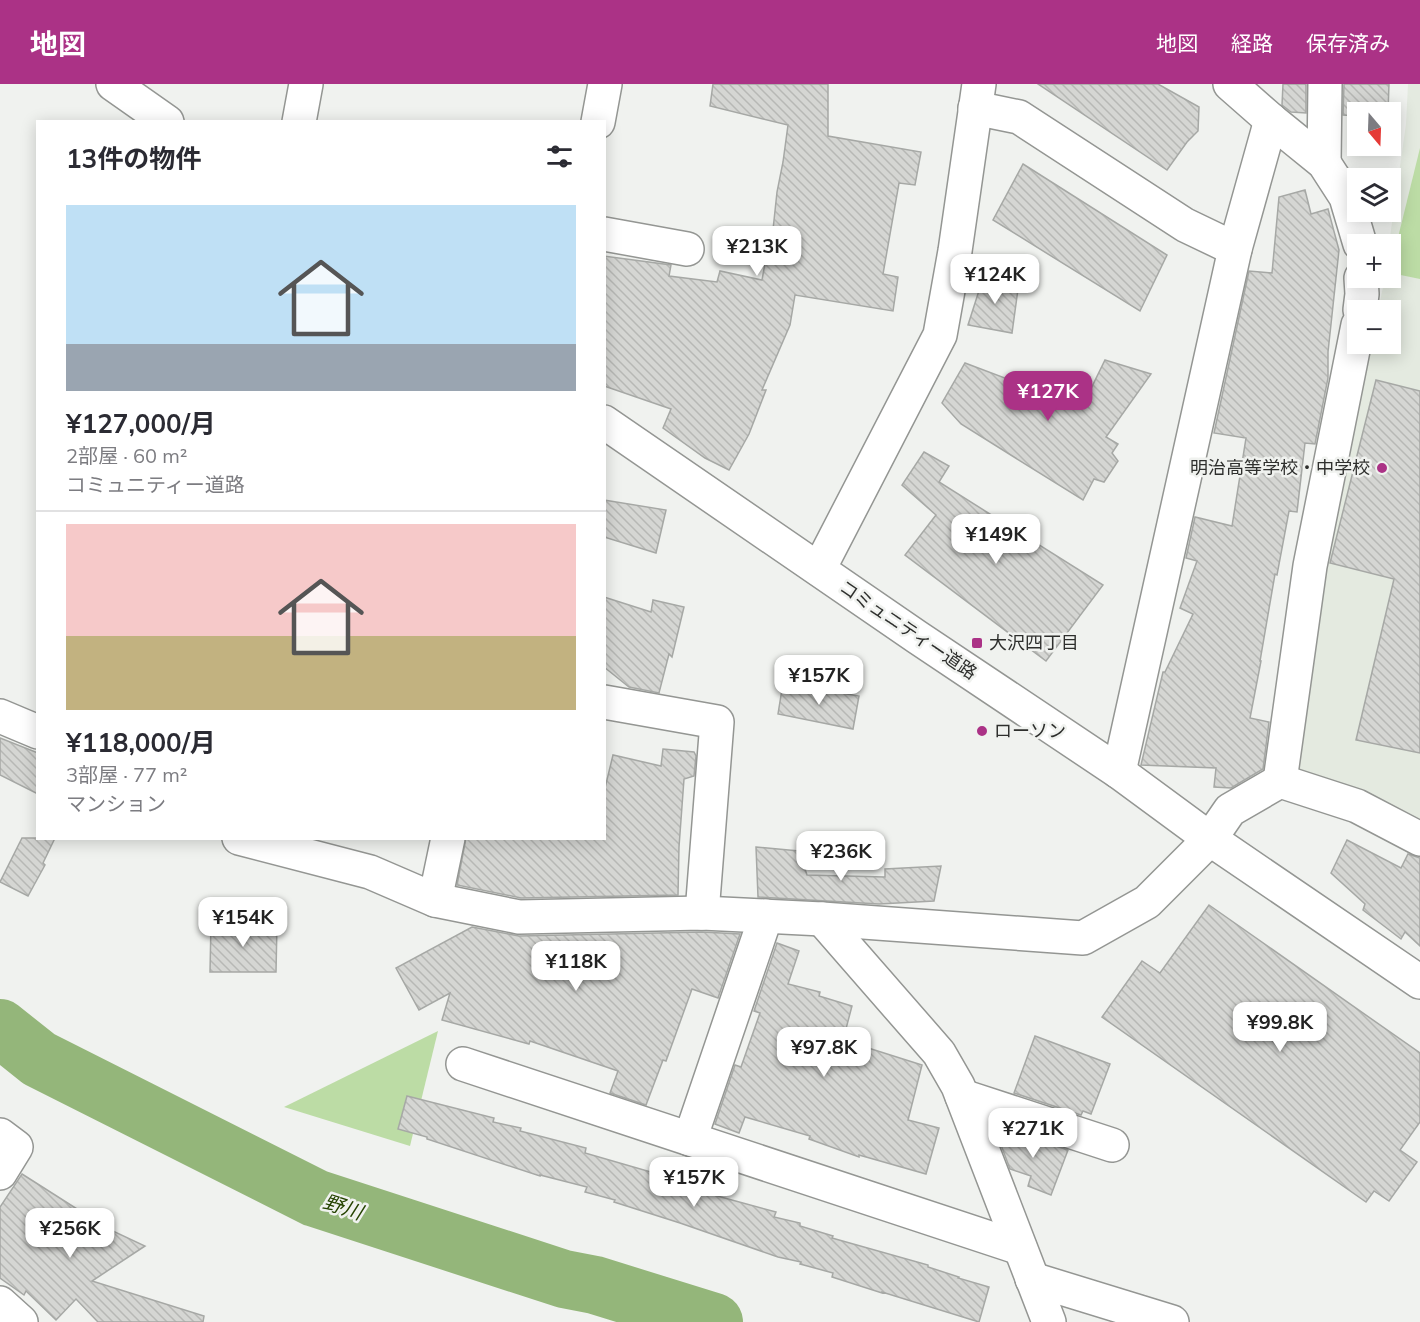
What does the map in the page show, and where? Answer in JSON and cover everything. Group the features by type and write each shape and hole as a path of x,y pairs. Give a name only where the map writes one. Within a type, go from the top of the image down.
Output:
{"street":[{"path":"113,84 164,120"},
{"path":"299,120 306,84"},
{"path":"598,120 605,84"},
{"path":"1230,84 1324,163 1346,197 1357,234"},
{"path":"1324,163 1325,84"},
{"path":"819,569 940,335 955,251 977,96 1019,117 1185,225 1235,249"},
{"path":"1119,772 1235,249 1271,120"},
{"path":"606,234 687,249"},
{"path":"1280,781 1310,566 1352,354"},
{"name":"コミュニティー道路","path":"606,423 917,637 1119,772 1210,839 1420,982"},
{"path":"606,702 717,722 702,913"},
{"path":"0,716 36,727"},
{"path":"247,840 370,872 435,900 519,917 702,913 822,919 1083,938 1147,902 1210,839 1230,810 1280,781 1357,807 1420,839"},
{"path":"435,900 448,840"},
{"path":"690,1139 766,916"},
{"path":"822,919 939,1053 958,1086 1049,1322"},
{"path":"463,1064 1020,1248"},
{"path":"962,1096 1112,1145"},
{"path":"0,1135 16,1147 0,1173"},
{"path":"1032,1279 1172,1322"},
{"path":"0,1303 21,1322"}],"shaded area":[{"name":"明治高等学校・中学校","path":"1408,84 1420,84 1420,824 1294,770 1321,579 1369,354 1401,354 1401,300 1380,300 1383,288 1401,288 1401,234 1390,234 1392,222 1401,222 1400,168 1406,124"}],"green space":[{"path":"1420,148 1420,279 1401,275 1401,234 1399,234"},
{"path":"438,1031 410,1146 284,1107"}],"building":[{"path":"713,84 828,84 828,136 921,152 915,185 899,183 883,274 898,277 893,311 795,295 790,325 762,390 766,390 749,434 729,470 705,458 663,428 671,409 606,387 606,256 671,265 669,276 717,282 720,271 762,280 766,258 770,258 777,192 788,125 710,106"},
{"path":"1038,84 1158,84 1199,107 1198,131 1167,170"},
{"path":"1283,84 1306,84 1306,113 1291,112 1282,105"},
{"path":"1344,84 1389,84 1388,102 1347,102 1347,115 1343,115"},
{"path":"1023,164 1167,255 1140,311 993,220"},
{"path":"1305,190 1311,214 1328,209 1339,250 1328,352 1328,378 1315,444 1305,443 1297,512 1289,511 1277,575 1275,574 1250,718 1269,722 1263,769 1231,788 1214,787 1216,768 1141,765 1163,672 1193,614 1180,608 1197,561 1186,558 1195,517 1232,526 1246,438 1214,433 1249,271 1272,273 1279,197"},
{"path":"983,278 1019,282 1012,333 968,325"},
{"path":"1105,360 1151,374 1106,437 1118,444 1112,453 1118,461 1104,482 1094,479 1083,500 961,424 942,403 965,363 1082,407"},
{"path":"1376,380 1420,391 1420,753 1356,740 1394,579 1330,563"},
{"path":"924,452 949,466 939,482 1103,585 1046,661 905,555 936,515 902,485"},
{"path":"606,500 666,510 656,553 606,538"},
{"path":"606,598 651,612 653,600 684,607 672,657 669,654 659,693 629,687 606,669"},
{"path":"783,683 859,696 853,729 778,714"},
{"path":"0,738 36,752 36,793 0,775"},
{"path":"663,749 694,752 696,756 694,776 684,779 678,895 521,898 457,885 466,840 606,840 606,784 613,755 661,766"},
{"path":"22,838 54,840 43,863 45,865 28,896 0,882"},
{"path":"1347,840 1401,868 1408,854 1420,858 1420,946 1405,932 1401,939 1363,910 1365,904 1331,873"},
{"path":"756,847 799,851 807,875 885,877 885,869 941,866 934,901 879,904 758,897"},
{"path":"1209,905 1420,1053 1420,1122 1400,1150 1417,1162 1389,1201 1374,1191 1366,1202 1102,1017 1142,961 1160,973"},
{"path":"211,923 277,924 276,972 210,972"},
{"path":"472,927 519,936 702,932 740,934 718,998 692,989 666,1061 663,1060 646,1105 610,1093 618,1071 530,1041 529,1044 442,1020 450,993 419,1010 396,968"},
{"path":"777,943 799,951 788,984 820,992 819,996 852,1006 843,1040 922,1065 908,1120 939,1128 926,1174 859,1155 859,1157 809,1139 810,1136 745,1117 739,1133 715,1124 735,1065 741,1067 760,1013 754,1011"},
{"path":"1035,1036 1110,1064 1091,1114 1083,1111 1081,1115 1014,1093"},
{"path":"407,1096 494,1118 493,1122 521,1128 520,1131 586,1148 585,1153 682,1181 681,1185 710,1194 776,1212 774,1217 800,1223 800,1226 833,1236 832,1238 928,1265 928,1267 958,1278 989,1287 979,1322 832,1277 833,1273 614,1202 615,1200 585,1192 587,1187 540,1176 398,1129"},
{"path":"1001,1128 1068,1150 1051,1195 1028,1186 1031,1176 1010,1169 998,1137"},
{"path":"22,1174 85,1214 83,1217 145,1246 92,1281 204,1316 203,1322 98,1322 76,1299 56,1320 26,1291 24,1295 0,1278 0,1207"}],"waterway":[{"name":"野川","path":"0,1028 39,1059 315,1198 564,1279 595,1285 714,1322"}],"place":[{"name":"明治高等学校・中学校","path":"1382,468"},
{"name":"大沢四丁目","path":"977,643"},
{"name":"ローソン","path":"982,731"}]}
